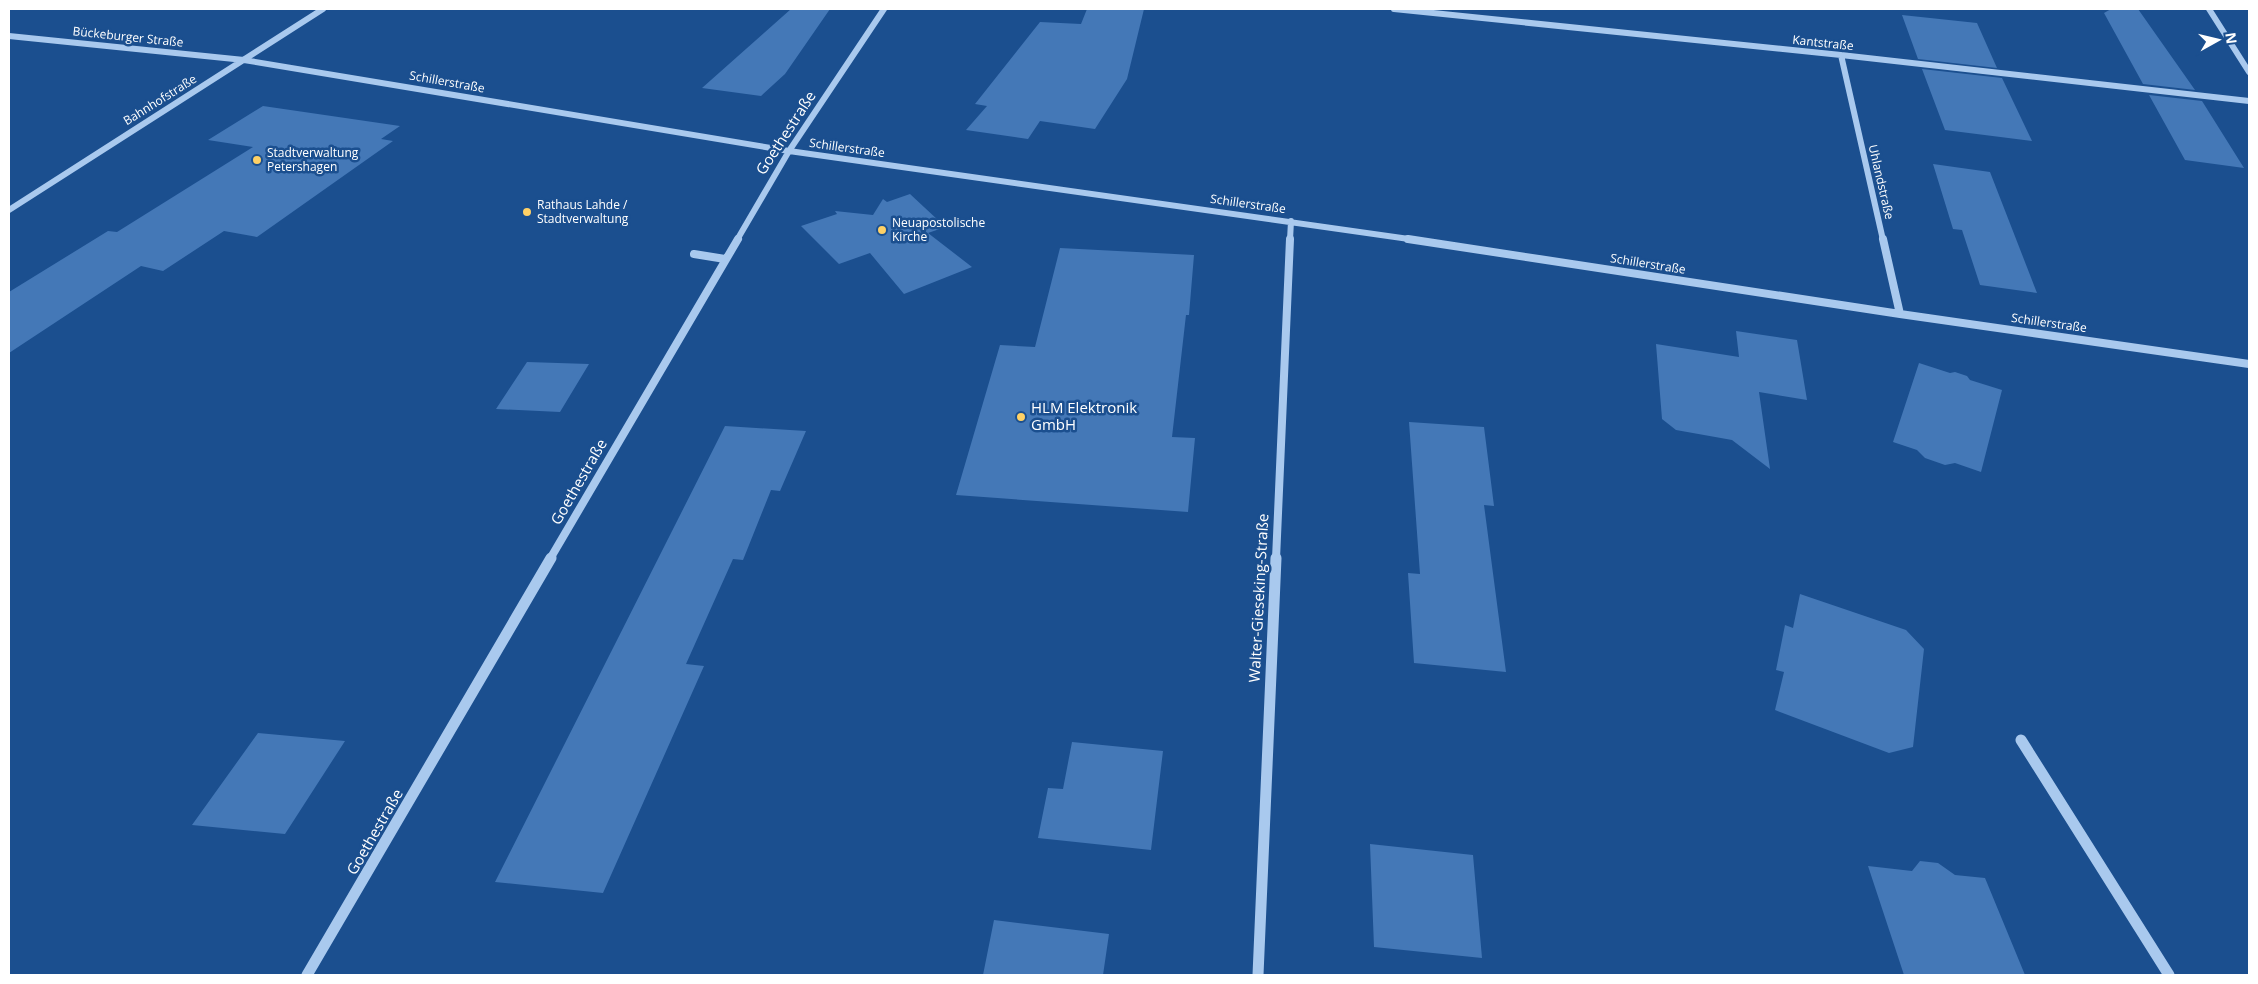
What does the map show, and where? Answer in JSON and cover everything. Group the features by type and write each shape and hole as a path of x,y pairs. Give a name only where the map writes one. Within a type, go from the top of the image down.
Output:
{"street":[{"name":"Bahnhofstraße","path":"9,210 323,9"},
{"name":"Goethestraße","path":"307,975 789,151 884,9"},
{"name":"Kantstraße","path":"1394,9 1842,55 2249,100"},
{"path":"2209,9 2249,72"},
{"name":"Bückeburger Straße","path":"9,36 244,60"},
{"name":"Uhlandstraße","path":"1842,55 1900,314"},
{"name":"Schillerstraße","path":"244,60 789,151 1291,221 1900,314 2249,364"},
{"name":"Walter-Gieseking-Straße","path":"1258,975 1291,221"},
{"path":"694,254 725,259"},
{"path":"2021,740 2169,975"}],"building":[{"path":"791,9 830,9 785,74 761,96 702,88"},
{"path":"1087,9 1144,9 1127,79 1095,129 1040,121 1028,139 966,130 987,106 975,104 1040,22 1081,24"},
{"path":"2111,9 2138,9 2195,90 2143,84 2104,13"},
{"path":"1902,15 1977,23 1997,68 1918,59"},
{"path":"1922,69 2002,78 2032,141 1945,130"},
{"path":"2149,95 2202,101 2244,168 2185,160"},
{"path":"263,106 400,126 381,139 393,141 257,237 224,231 163,271 141,266 9,353 9,292 108,231 117,232 253,147 208,140"},
{"path":"1933,164 1990,172 2037,293 1980,285 1962,230 1953,229"},
{"path":"910,194 939,221 957,223 928,233 972,267 904,294 870,253 839,264 801,226 837,214 835,211 873,215 883,199 887,202"},
{"path":"1060,248 1194,255 1189,315 1186,315 1172,437 1195,438 1188,512 956,495 1000,345 1035,347"},
{"path":"1736,331 1797,340 1807,400 1759,392 1770,469 1732,440 1676,430 1662,419 1656,344 1739,357"},
{"path":"527,362 589,364 560,412 496,409"},
{"path":"1919,363 1950,373 1955,372 1967,376 1970,380 2002,390 1981,472 1955,463 1945,465 1925,458 1917,450 1893,442"},
{"path":"1409,422 1484,427 1494,506 1484,505 1506,672 1414,663 1408,573 1420,574"},
{"path":"725,426 806,431 780,491 771,490 743,560 733,559 686,664 704,666 603,893 495,882"},
{"path":"1800,594 1906,630 1924,649 1913,747 1889,753 1775,710 1784,672 1776,670 1785,625 1793,628"},
{"path":"258,733 345,741 285,834 192,825"},
{"path":"1072,742 1163,751 1151,850 1038,838 1048,788 1063,789"},
{"path":"1370,844 1473,855 1482,958 1374,947"},
{"path":"1920,861 1938,863 1955,875 1985,878 2025,975 1904,975 1868,866 1912,871"},
{"path":"994,920 1109,934 1103,975 983,975"}],"place":[{"name":"Stadtverwaltung Petershagen","path":"257,160"},
{"name":"Rathaus Lahde / Stadtverwaltung","path":"527,212"},
{"name":"Neuapostolische Kirche","path":"882,230"},
{"name":"HLM Elektronik GmbH","path":"1021,417"}]}
